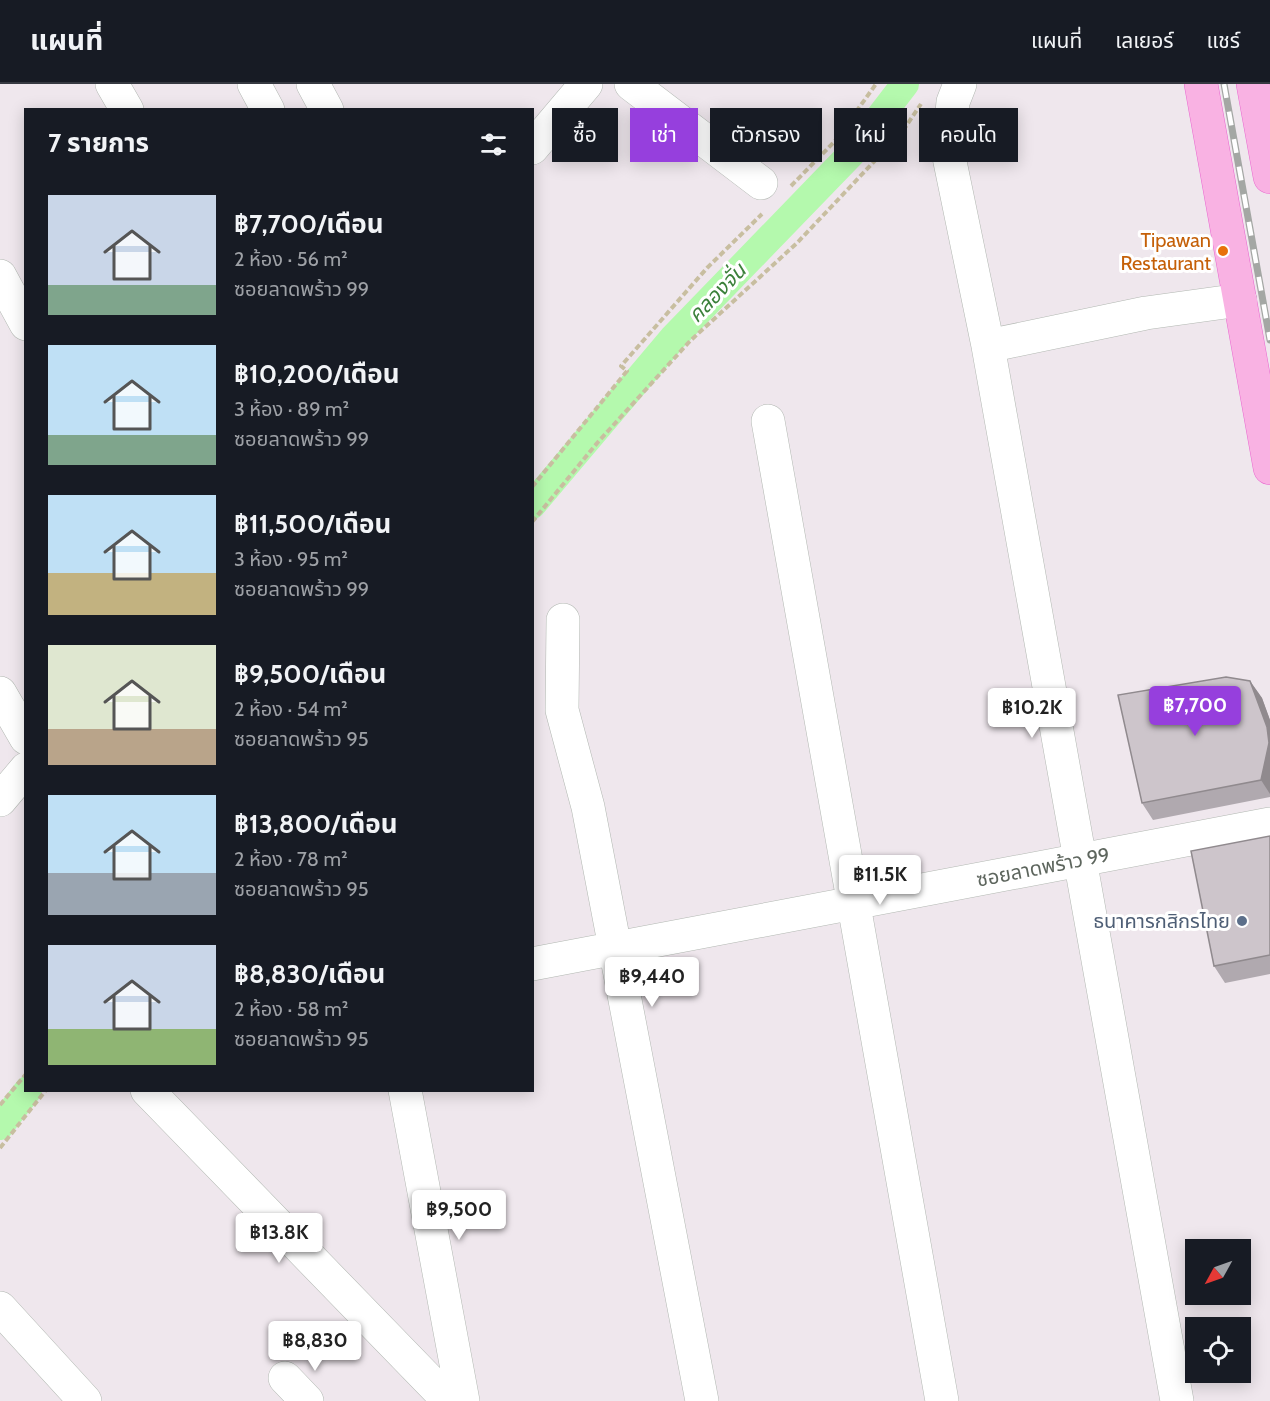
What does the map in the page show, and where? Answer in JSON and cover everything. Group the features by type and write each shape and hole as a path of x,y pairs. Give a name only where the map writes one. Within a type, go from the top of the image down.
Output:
{"main road":[{"path":"1201,84 1270,468"},
{"path":"1253,84 1270,177"}],"street":[{"path":"112,84 126,108"},
{"path":"313,84 326,108"},
{"path":"631,84 771,194"},
{"path":"960,84 953,102 948,152 988,346 1178,1401"},
{"path":"534,145 577,88"},
{"path":"0,276 24,320"},
{"path":"988,346 1146,313 1240,300"},
{"path":"768,421 942,1401"},
{"path":"563,620 562,710 588,807 702,1401"},
{"path":"0,693 24,735"},
{"path":"0,800 24,771"},
{"name":"ซอยลาดพร้าว 99","path":"534,964 1270,824"},
{"path":"149,1092 449,1401"},
{"path":"405,1092 463,1401"},
{"path":"0,1308 85,1401"}],"path":[{"path":"534,485 627,371 621,366 771,194 835,141 876,84"},
{"path":"534,520 598,442 690,341 797,243 902,132 922,103"},
{"path":"0,1105 24,1076"},
{"path":"0,1148 44,1092"}],"building":[{"path":"1226,677 1250,681 1267,727 1269,743 1261,780 1142,803 1118,695"},
{"name":"ธนาคารกสิกรไทย","path":"1270,836 1270,955 1214,966 1191,851"}],"waterway":[{"name":"คลองจั่น","path":"534,503 673,338 852,153 905,84"},
{"name":"คลองจั่น","path":"0,1126 26,1092"}],"railway":[{"path":"1224,84 1270,340"}],"place":[{"name":"Tipawan Restaurant","path":"1223,251"},
{"name":"ธนาคารกสิกรไทย","path":"1242,921"}]}
